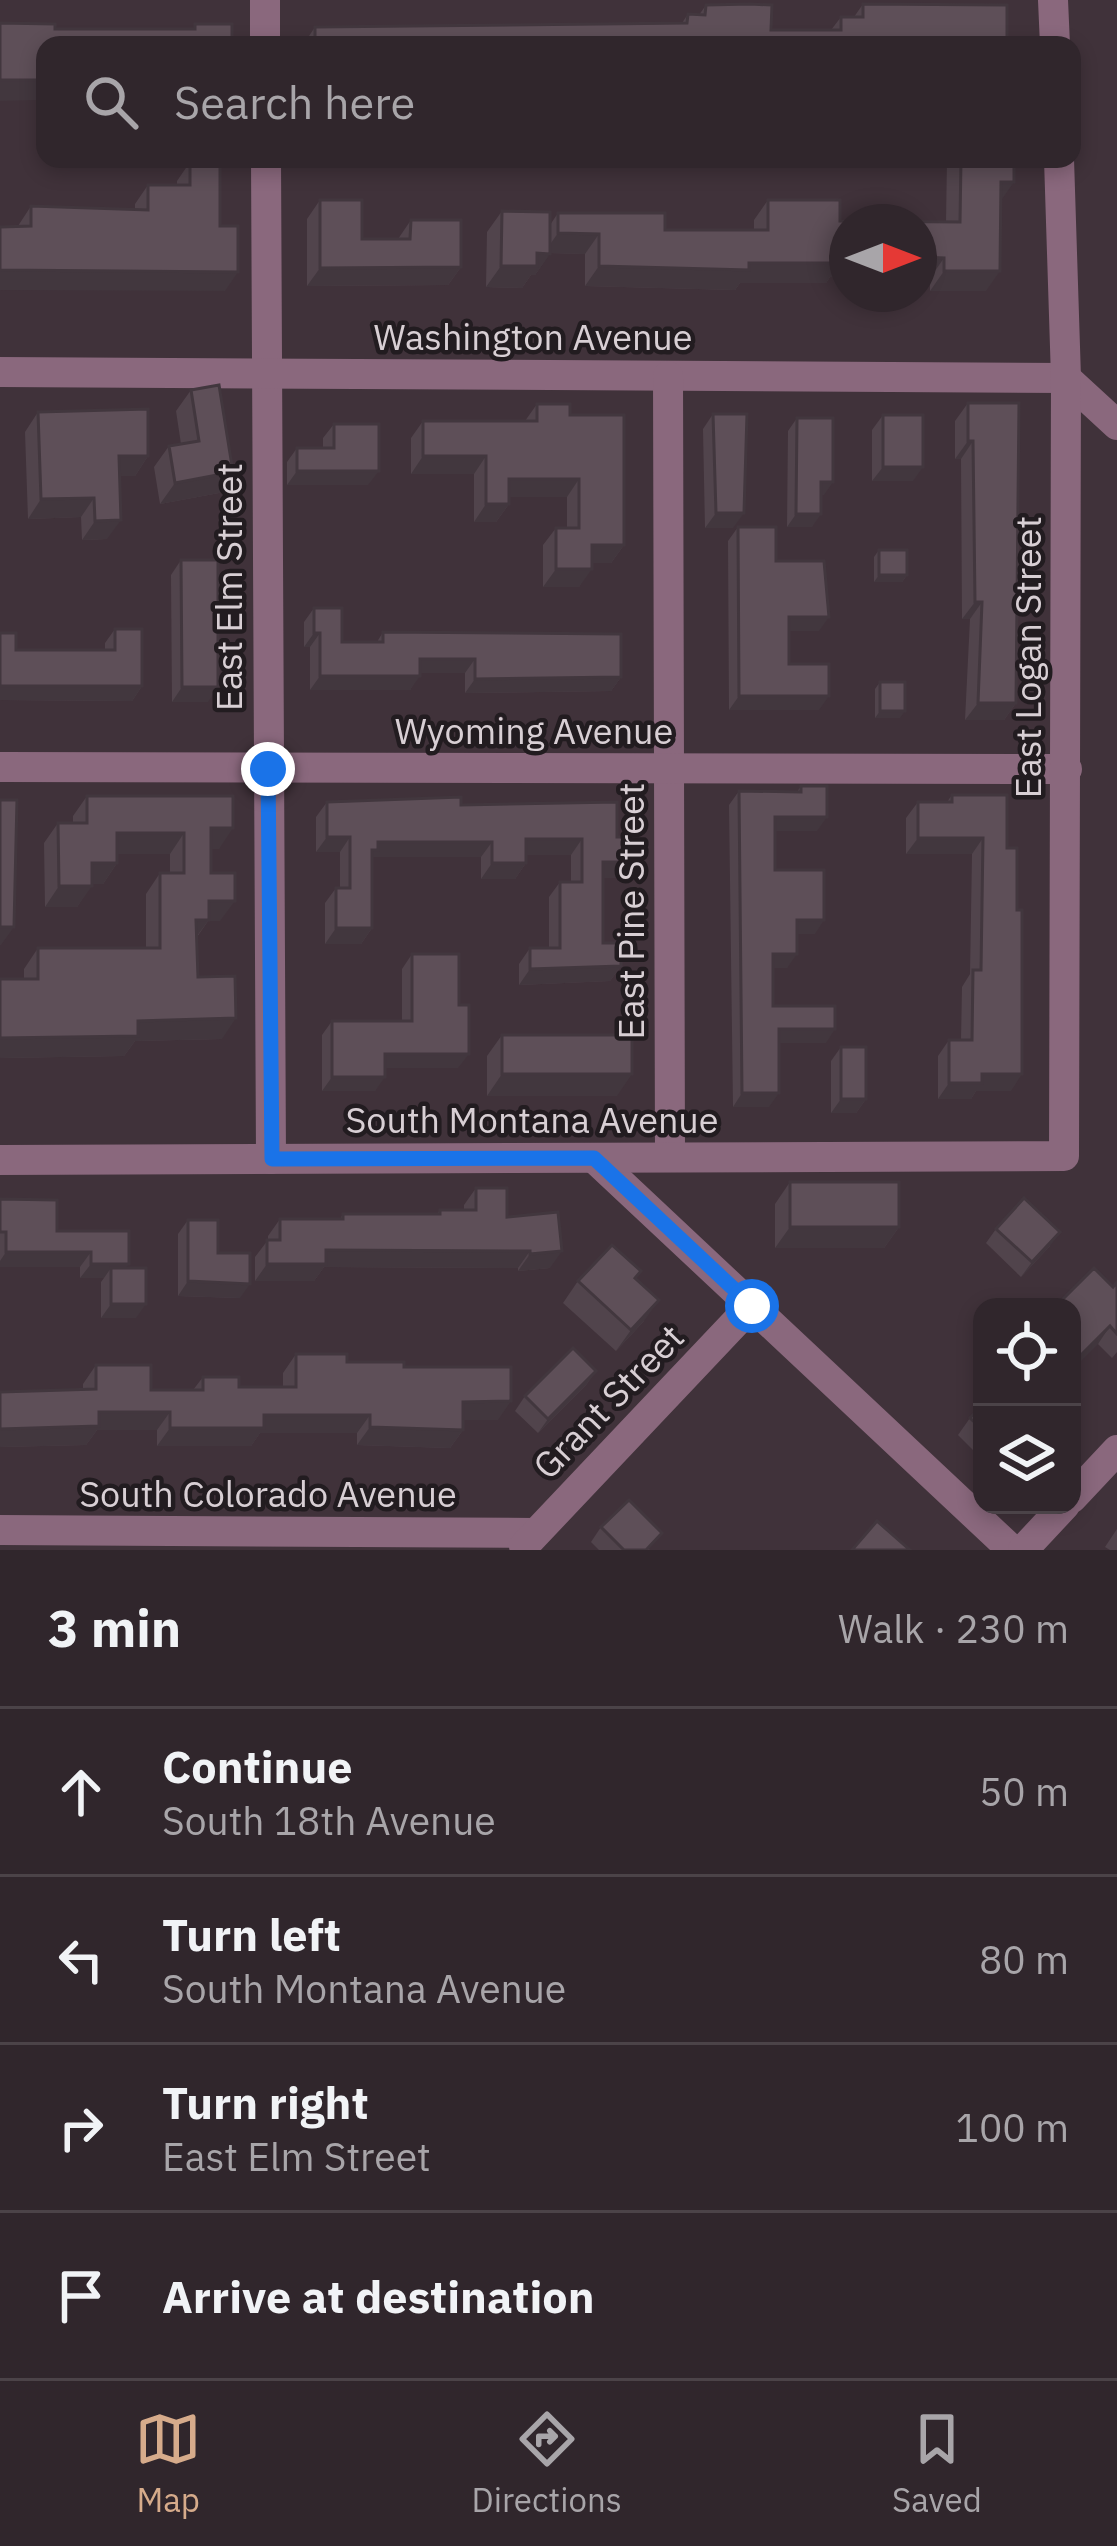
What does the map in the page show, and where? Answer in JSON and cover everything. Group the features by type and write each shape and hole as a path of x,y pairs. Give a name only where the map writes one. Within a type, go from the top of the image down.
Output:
{"street":[{"path":"265,0 265,36"},
{"path":"1054,0 1055,36"},
{"name":"East Elm Street","path":"266,168 272,1159"},
{"name":"East Logan Street","path":"1059,168 1066,377 1064,1156"},
{"name":"Washington Avenue","path":"0,372 1066,377"},
{"name":"East Pine Street","path":"668,376 670,1157"},
{"path":"1066,377 1117,425"},
{"name":"Wyoming Avenue","path":"0,767 1067,769"},
{"name":"South Montana Avenue","path":"0,1160 1064,1156"},
{"path":"594,1158 1012,1550"},
{"name":"Grant Street","path":"528,1542 752,1306"},
{"path":"1081,1488 1117,1450"},
{"path":"1023,1550 1057,1514"},
{"name":"South Colorado Avenue","path":"0,1530 528,1542"}],"building":[{"path":"863,4 1007,5 1007,36 315,36 315,27 687,23 688,14 705,15 706,5 772,5 771,30 841,30 841,17 863,17"},
{"path":"0,23 55,24 55,29 195,29 195,24 232,24 232,36 36,36 36,80 0,80"},
{"path":"190,168 220,168 220,226 238,226 238,272 0,270 0,227 31,226 31,206 148,210 148,185 190,185"},
{"path":"961,168 1014,168 1014,182 1001,182 1000,271 944,271 944,258 937,258 937,222 960,222"},
{"path":"320,200 362,200 362,239 410,239 411,220 461,220 461,267 320,268"},
{"path":"768,200 840,200 840,204 829,204 829,263 749,263 749,270 599,266 599,234 558,233 558,213 665,213 665,230 768,230"},
{"path":"502,211 550,212 550,254 537,253 537,266 501,266"},
{"path":"219,385 233,472 175,483 169,446 199,441 191,390"},
{"path":"968,403 1019,403 1016,703 978,703 982,602 975,602 973,441 968,441"},
{"path":"537,404 570,404 570,415 624,415 624,545 592,545 592,569 556,569 556,528 579,528 579,479 509,479 509,504 486,504 486,456 423,456 423,421 537,421"},
{"path":"148,409 148,456 119,456 121,520 95,521 94,498 41,499 38,412"},
{"path":"713,414 747,414 744,513 716,513"},
{"path":"883,415 923,415 923,467 883,467"},
{"path":"797,418 833,418 833,482 821,482 821,514 796,514"},
{"path":"334,424 379,424 379,471 297,471 297,448 334,448"},
{"path":"738,527 776,527 776,561 824,561 829,617 789,617 789,664 829,664 829,696 739,696"},
{"path":"879,550 907,550 907,575 879,575"},
{"path":"181,560 218,560 218,687 182,687"},
{"path":"314,608 342,608 342,642 383,642 383,632 621,634 621,677 475,679 475,659 420,659 420,676 320,676 320,633 314,633"},
{"path":"115,629 142,629 142,686 0,686 0,633 16,633 16,650 115,650"},
{"path":"880,682 905,682 905,711 880,711"},
{"path":"801,786 827,786 827,817 775,817 775,870 824,870 824,920 797,920 797,954 773,954 773,1006 835,1006 835,1029 779,1029 779,1093 742,1093 739,791 801,792"},
{"path":"952,795 1007,795 1007,848 1017,848 1017,910 1022,910 1022,1074 982,1074 982,1083 949,1083 949,1040 972,1040 973,970 981,970 983,838 918,838 918,802 952,802"},
{"path":"87,796 233,796 233,828 211,828 211,873 235,873 235,901 209,901 209,920 196,920 198,977 235,976 236,1018 138,1021 138,1036 0,1038 0,979 38,979 38,948 160,948 160,873 184,873 184,833 117,833 117,863 92,863 92,886 59,886 58,823 87,823"},
{"path":"461,797 461,805 617,802 617,837 629,837 629,862 603,862 603,943 621,943 621,966 530,969 530,948 560,948 560,882 582,882 582,839 526,839 526,863 492,863 492,842 378,842 378,850 372,850 372,928 336,928 336,888 350,888 350,837 327,837 327,802"},
{"path":"0,800 17,800 14,927 0,927"},
{"path":"412,954 459,954 459,1005 469,1005 469,1054 385,1054 385,1077 332,1077 332,1021 412,1021"},
{"path":"502,1035 632,1035 632,1074 502,1074"},
{"path":"841,1047 866,1047 866,1099 841,1099"},
{"path":"790,1182 899,1182 899,1227 790,1227"},
{"path":"476,1188 507,1188 507,1217 558,1212 562,1251 326,1250 326,1264 267,1264 267,1240 280,1240 280,1219 476,1210"},
{"path":"1024,1198 1060,1232 1032,1262 996,1229"},
{"path":"0,1199 57,1200 57,1231 129,1231 129,1264 91,1264 91,1252 6,1252 6,1232 0,1232"},
{"path":"188,1220 218,1220 218,1253 250,1253 250,1284 188,1281"},
{"path":"612,1245 641,1271 635,1278 659,1300 631,1330 578,1281"},
{"path":"111,1268 146,1268 146,1304 111,1304"},
{"path":"1094,1268 1113,1287 1117,1282 1117,1334 1110,1326 1081,1355 1081,1298 1064,1298"},
{"path":"573,1348 596,1371 548,1419 525,1396"},
{"path":"296,1354 347,1354 347,1362 404,1362 404,1367 511,1367 511,1401 463,1402 463,1430 370,1427 370,1415 264,1415 264,1428 170,1428 170,1412 99,1412 99,1426 0,1429 0,1392 96,1389 96,1365 151,1365 151,1390 203,1390 203,1377 239,1377 239,1387 296,1387"},
{"path":"629,1500 662,1533 646,1550 624,1550 601,1527"},
{"path":"877,1521 910,1550 852,1550"}],"route":[{"path":"268,769 272,1159 594,1158 752,1306"}]}
